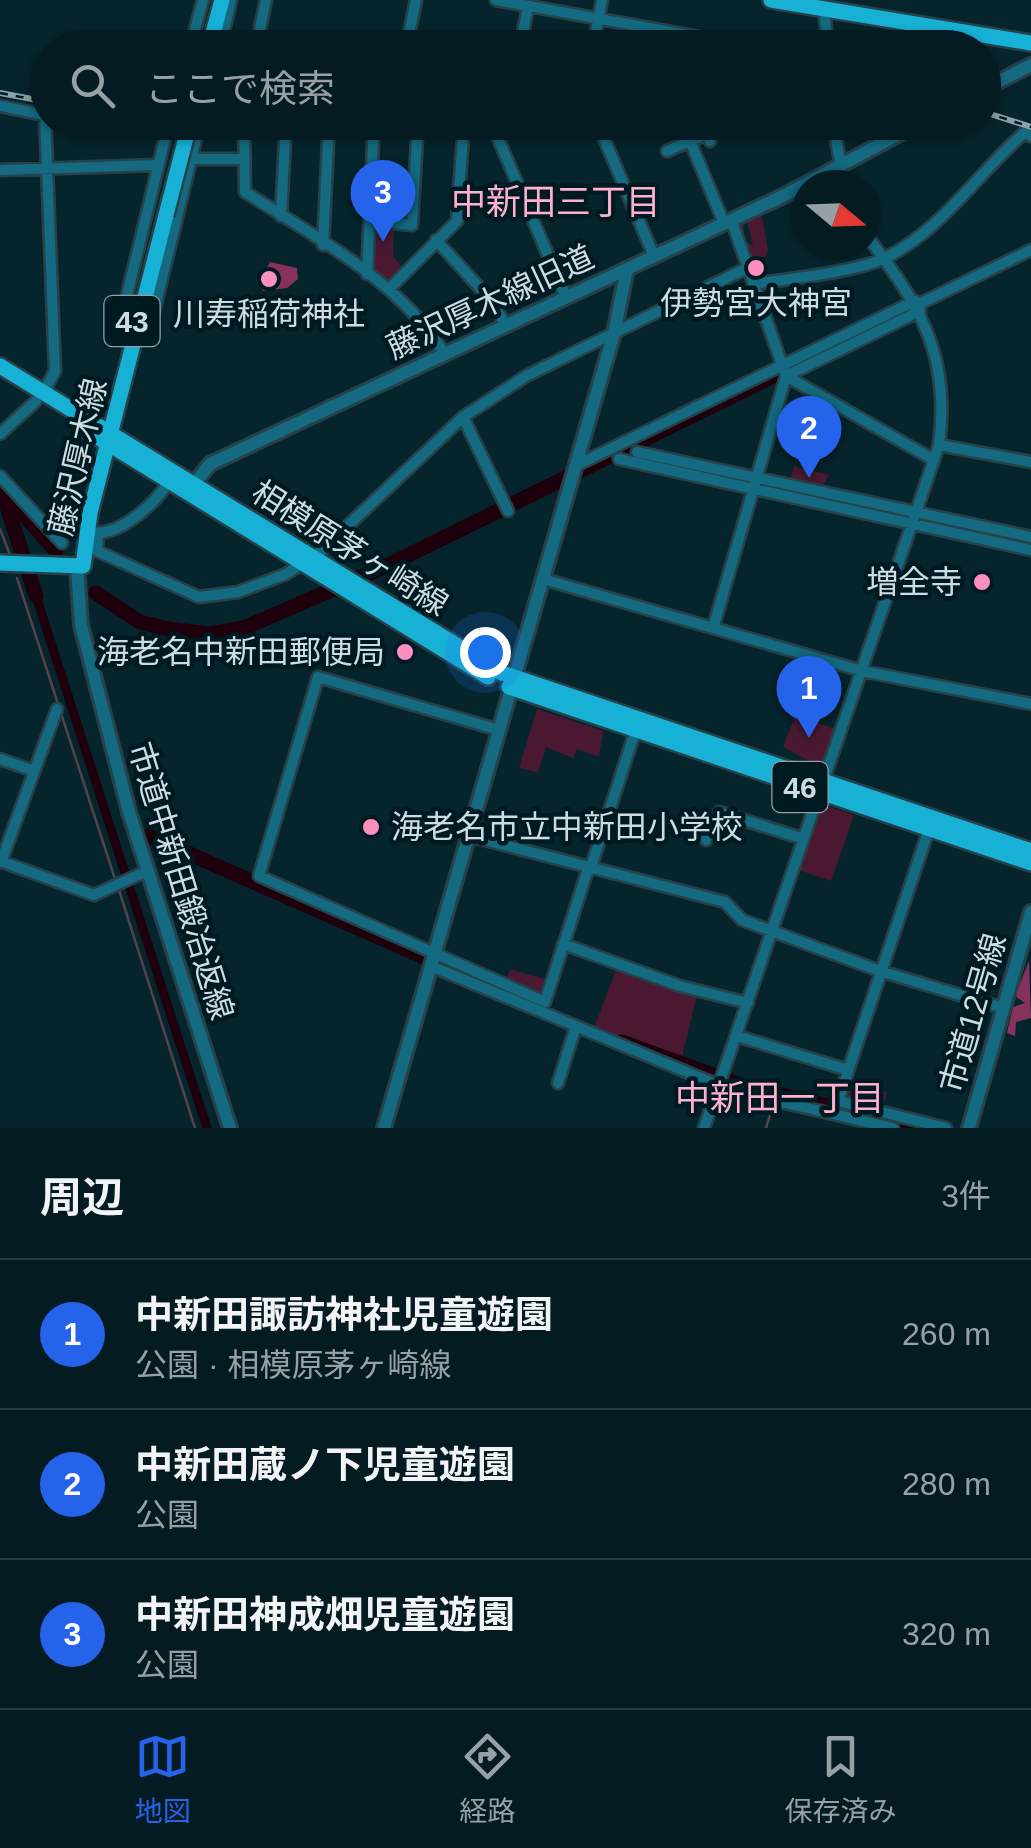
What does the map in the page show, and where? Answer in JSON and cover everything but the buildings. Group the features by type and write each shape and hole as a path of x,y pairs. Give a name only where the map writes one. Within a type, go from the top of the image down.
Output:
{"main road":[{"path":"214,11 222,0"},
{"path":"771,0 952,30"},
{"path":"1001,38 1031,43"},
{"name":"藤沢厚木線","path":"80,566 105,437 182,140"},
{"name":"相模原茅ヶ崎線","path":"0,366 40,397 105,437 194,484 473,670 1031,863"},
{"name":"相模原茅ヶ崎線","path":"0,379 40,397"},
{"name":"藤沢厚木線","path":"80,566 92,532 105,437"},
{"name":"相模原茅ヶ崎線","path":"105,437 168,484 308,560"},
{"name":"藤沢厚木線","path":"0,563 80,566"},
{"name":"相模原茅ヶ崎線","path":"512,683 635,732 1031,851"}],"street":[{"path":"194,30 202,0"},
{"path":"224,30 232,0"},
{"path":"260,30 266,0"},
{"path":"410,30 416,0"},
{"path":"496,0 662,30"},
{"path":"596,30 602,0"},
{"path":"523,30 528,6"},
{"path":"824,9 826,30"},
{"path":"1001,81 1031,66"},
{"path":"0,106 30,112"},
{"path":"754,284 884,259 958,204 982,170 1027,134"},
{"path":"0,434 40,397 55,371 46,140"},
{"path":"166,140 121,320 132,335 149,332 196,140"},
{"path":"244,140 245,192 390,288 422,318 444,353"},
{"path":"281,216 285,140"},
{"path":"323,245 328,140"},
{"path":"367,274 373,140"},
{"path":"370,221 412,225 417,140"},
{"path":"390,288 459,214 463,140"},
{"path":"499,140 566,297"},
{"path":"604,140 654,256"},
{"path":"835,140 839,168"},
{"name":"藤沢厚木線旧道","path":"194,484 210,464 839,168 890,140"},
{"path":"667,151 690,141 754,284 784,372 714,626"},
{"path":"194,159 245,160"},
{"path":"0,170 158,164"},
{"path":"436,240 490,298 506,324"},
{"path":"574,471 1031,250"},
{"path":"704,1128 939,444 941,380 917,306 881,255"},
{"path":"384,1128 614,333 626,268"},
{"path":"168,484 157,498 116,530 92,532 97,551 210,598 238,592 308,560 463,417 526,376 747,268"},
{"path":"784,372 934,460"},
{"path":"463,417 507,508"},
{"path":"939,444 1031,462"},
{"path":"637,452 915,518 1031,550"},
{"path":"620,459 756,483"},
{"path":"0,476 62,543"},
{"path":"915,518 1031,537"},
{"name":"市道中新田鍛冶返線","path":"80,566 78,610 88,647 128,879 230,1128"},
{"path":"543,578 862,671 1031,704"},
{"path":"498,730 318,677 258,876 575,1028 721,1080 767,1101 893,1128"},
{"path":"57,708 0,862 94,896 128,879"},
{"path":"433,960 545,1002 635,732"},
{"path":"0,758 34,771"},
{"path":"706,840 718,812 801,838"},
{"path":"928,829 838,1101 946,1128"},
{"path":"468,836 725,902 742,920 880,971 1004,1008"},
{"name":"市道12号線","path":"969,1128 1031,912"},
{"path":"563,944 680,986 748,1003"},
{"path":"558,1083 566,1069 575,1028"},
{"path":"736,1036 848,1070"}],"shaded area":[{"path":"761,212 768,250 765,257 755,256 762,263 750,266 736,224 744,224 743,238 753,247 747,220"},
{"path":"374,226 394,226 393,257 402,267 387,280 372,268"},
{"path":"270,262 297,268 298,279 287,288 263,291 259,284"},
{"path":"794,466 829,475 821,489 790,482"},
{"path":"537,709 603,731 599,757 577,749 573,758 546,747 538,772 519,768"},
{"path":"795,716 836,729 822,768 783,747"},
{"path":"818,803 854,815 831,881 796,869"},
{"path":"1029,961 1031,1018 1016,1022 1015,1036 1007,1033 1013,1007 1025,1003 1015,996"},
{"path":"617,968 668,989 697,995 682,1057 594,1028"},
{"path":"510,969 548,980 542,996 506,981"},
{"path":"848,1081 887,1092 882,1110 842,1097"}],"waterway":[{"path":"96,593 140,622 168,629 209,634 244,628 384,567 910,309"},
{"path":"615,453 751,483"},
{"path":"2,491 36,596"},
{"path":"3,491 56,551"},
{"path":"842,503 912,518"},
{"path":"920,520 1031,543"},
{"path":"0,529 10,555"},
{"path":"17,578 115,879"},
{"path":"36,596 207,1128"},
{"path":"149,836 467,976"},
{"path":"118,887 195,1128"},
{"path":"622,1042 743,1086 920,1128"},
{"path":"766,1128 773,1106"}],"railway":[{"path":"0,93 30,99"},
{"path":"1001,117 1031,127"}],"place":[{"name":"中新田神成畑児童遊園","path":"383,242"},
{"name":"伊勢宮大神宮","path":"756,268"},
{"name":"川寿稲荷神社","path":"269,279"},
{"name":"中新田蔵ノ下児童遊園","path":"809,478"},
{"name":"増全寺","path":"982,582"},
{"name":"海老名中新田郵便局","path":"405,652"},
{"name":"中新田諏訪神社児童遊園","path":"809,738"},
{"name":"海老名市立中新田小学校","path":"371,827"}],"district":[{"name":"中新田三丁目","path":"556,201"},
{"name":"中新田一丁目","path":"780,1097"}]}
